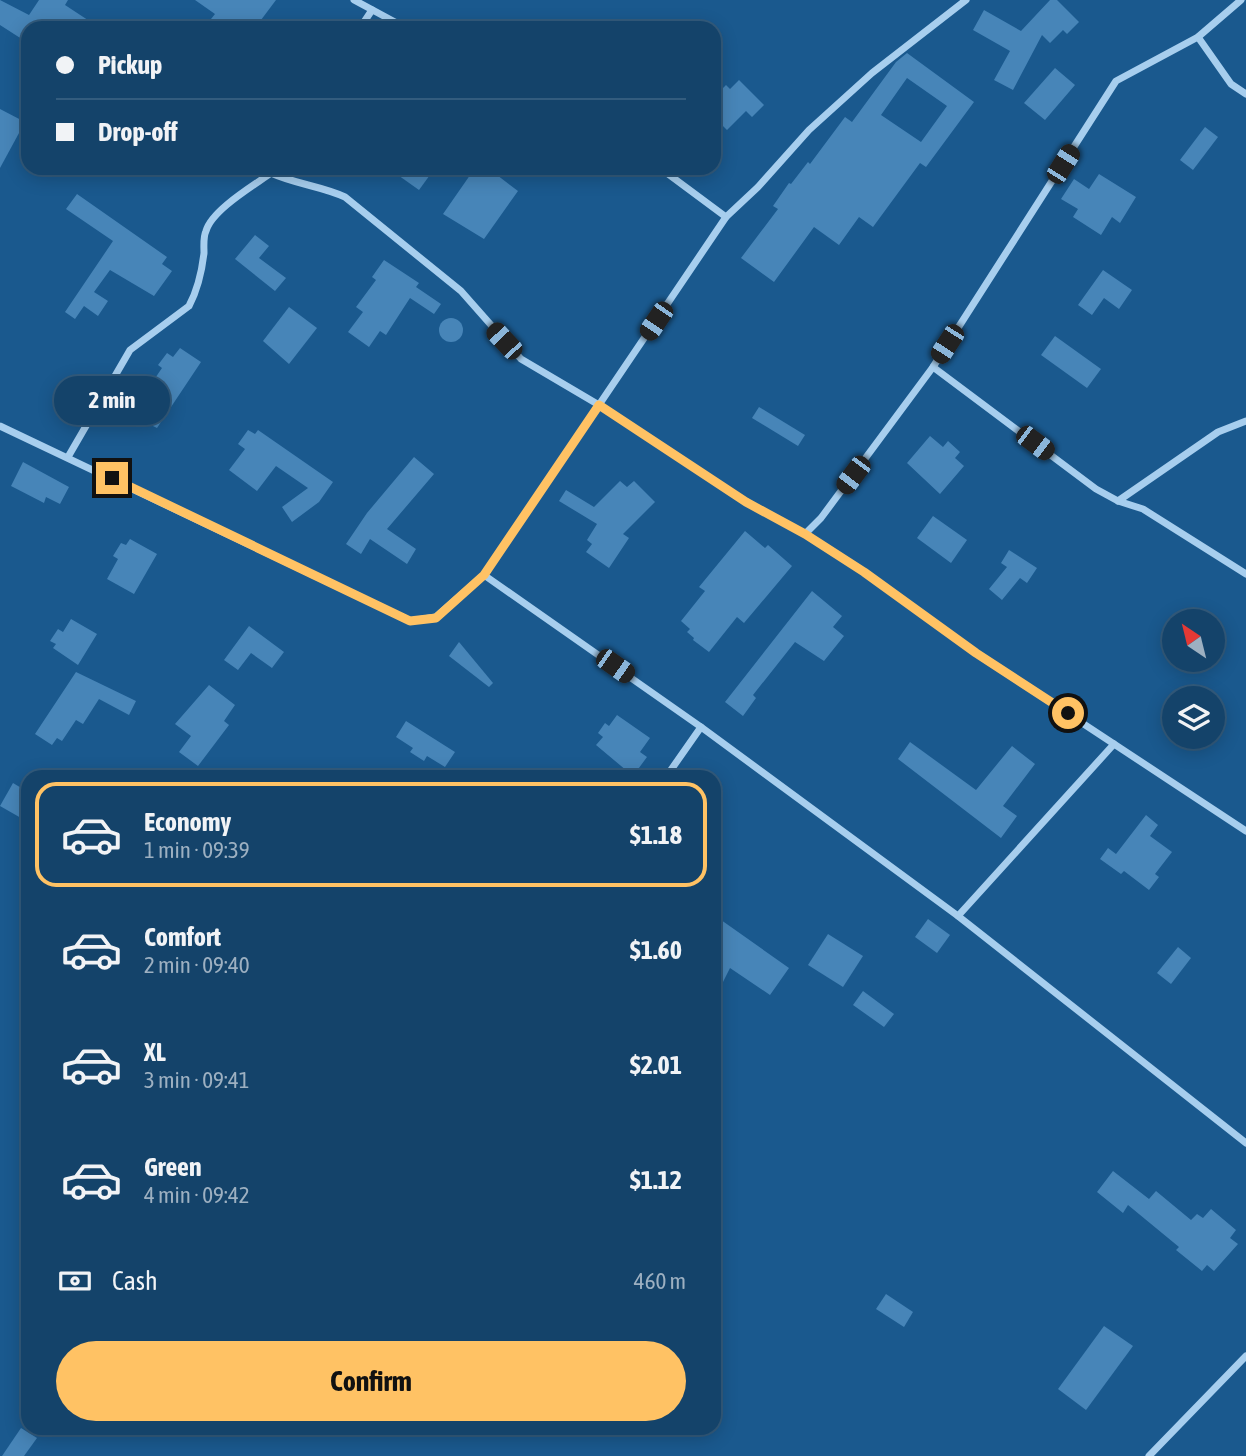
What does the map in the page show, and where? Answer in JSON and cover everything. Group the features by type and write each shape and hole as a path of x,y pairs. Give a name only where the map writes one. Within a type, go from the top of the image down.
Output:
{"street":[{"path":"354,0 393,21"},
{"path":"0,426 410,621 436,618 484,575 726,217 758,187 809,130 872,73 966,0"},
{"path":"805,534 821,518 933,367 1116,81 1198,37 1241,0"},
{"path":"365,21 372,10"},
{"path":"1198,37 1231,84 1246,94"},
{"path":"68,457 130,350 189,306 194,297 204,256 205,232 209,223 264,175"},
{"path":"279,175 324,187 345,197 461,291 521,359 599,405 746,502 805,534 864,572 976,653 1246,831"},
{"path":"669,175 726,217"},
{"path":"933,367 1096,489 1118,501 1143,509 1246,574"},
{"path":"1118,501 1218,432 1246,421"},
{"path":"484,575 701,727 958,916 1246,1143"},
{"path":"671,770 701,727"},
{"path":"958,916 1114,744"},
{"path":"1149,1456 1246,1356"}],"building":[{"path":"0,0 29,15 39,0 68,0 65,5 89,21 21,21 21,38 0,25"},
{"path":"195,0 276,0 260,21 214,21 211,19 215,14"},
{"path":"1050,0 1057,0 1079,22 1067,34 1063,30 1050,43 1042,35 1013,90 994,80 1010,51 973,30 984,10 1021,31"},
{"path":"907,53 974,102 926,167 920,163 873,227 859,217 839,245 814,227 774,282 741,258 778,209 773,206 789,183 791,184 808,162 810,164 845,117 852,122 896,62","holes":["907,78 947,106 921,142 881,115"]},
{"path":"1055,68 1075,85 1045,120 1024,103"},
{"path":"739,80 764,105 752,117 746,111 727,130 721,124 721,90 726,85 730,89"},
{"path":"0,109 21,120 21,129 0,168"},
{"path":"1205,127 1218,137 1193,170 1180,160"},
{"path":"1099,174 1136,197 1120,223 1112,217 1101,235 1073,217 1078,209 1061,199 1074,179 1089,189"},
{"path":"398,175 430,175 419,190"},
{"path":"470,175 497,175 518,191 484,239 443,214"},
{"path":"77,194 167,257 162,264 172,271 154,296 110,270 94,292 108,301 98,316 84,306 75,319 65,312 113,241 66,209"},
{"path":"255,235 269,246 259,258 286,278 275,291 235,259"},
{"path":"384,260 419,283 416,287 441,304 434,314 410,298 386,335 380,331 369,347 348,332 363,312 356,307 376,280 372,277"},
{"path":"1103,270 1132,290 1119,309 1104,298 1092,315 1078,305"},
{"path":"289,307 317,328 289,364 263,341"},
{"path":"451,318 459,322 463,330 459,338 451,342 443,338 439,330 443,322"},
{"path":"1055,336 1101,369 1087,388 1041,355"},
{"path":"180,348 201,362 157,428 141,420 155,395 147,390 162,368 158,365 167,353 173,357"},
{"path":"759,407 805,435 798,446 752,418"},
{"path":"248,430 255,434 258,430 333,482 319,502 292,522 282,507 308,488 276,466 257,491 229,470 245,449 238,444"},
{"path":"930,436 943,447 948,441 960,452 955,458 964,466 940,494 907,463"},
{"path":"414,457 434,474 387,529 416,549 407,564 370,539 361,554 346,544 367,513"},
{"path":"23,462 69,487 60,504 46,497 44,503 11,486"},
{"path":"620,481 627,487 634,481 655,502 623,534 629,538 609,568 586,552 592,544 587,540 597,524 559,501 566,490 594,507"},
{"path":"933,516 967,540 951,563 917,538"},
{"path":"745,531 765,548 768,545 792,566 744,623 737,617 709,652 693,640 687,632 690,629 681,621 705,591 699,587"},
{"path":"130,539 157,554 134,594 107,579 118,559 113,556 121,543 126,545"},
{"path":"1009,550 1037,568 1027,583 1020,578 1002,600 989,589 1007,567 1001,563"},
{"path":"812,591 842,616 833,627 844,636 824,661 795,642 753,695 756,698 743,716 725,702"},
{"path":"71,619 97,634 78,665 53,648 56,644 50,641 58,629 63,632"},
{"path":"249,626 284,652 272,668 251,653 238,670 224,660"},
{"path":"459,642 493,683 489,687 449,656"},
{"path":"76,672 136,701 129,715 99,699 83,724 76,720 62,741 57,738 52,745 35,734"},
{"path":"209,685 235,705 224,721 229,725 198,766 179,752 191,736 175,724"},
{"path":"617,715 650,738 640,752 647,757 637,770 626,770 596,745 603,737 598,733 605,723 609,726"},
{"path":"406,721 455,752 445,767 427,756 424,761 410,752 413,748 396,737"},
{"path":"910,742 976,790 1012,746 1035,764 1003,806 1017,816 1001,838 898,759"},
{"path":"13,783 21,788 21,818 0,806"},
{"path":"1146,815 1158,825 1150,836 1172,852 1155,874 1159,877 1149,890 1124,871 1121,874 1100,859 1108,848 1116,854"},
{"path":"928,919 950,935 937,953 915,937"},
{"path":"721,920 789,968 770,995 730,968 721,986"},
{"path":"828,934 863,956 843,987 808,965"},
{"path":"1178,947 1191,958 1171,984 1157,973"},
{"path":"863,991 894,1014 884,1027 853,1005"},
{"path":"1113,1171 1149,1199 1156,1191 1191,1220 1197,1214 1203,1218 1211,1209 1236,1230 1230,1238 1238,1244 1214,1271 1207,1265 1202,1271 1176,1250 1179,1247 1128,1205 1123,1213 1097,1192"},
{"path":"886,1294 913,1312 904,1327 876,1309"},
{"path":"1104,1326 1133,1346 1086,1410 1058,1389"},
{"path":"21,1428 21,1435 37,1438 24,1456 2,1456"}],"route":[{"path":"112,478 410,621 436,618 484,575 599,405 746,502 805,534 864,572 976,653 1068,713"}]}
